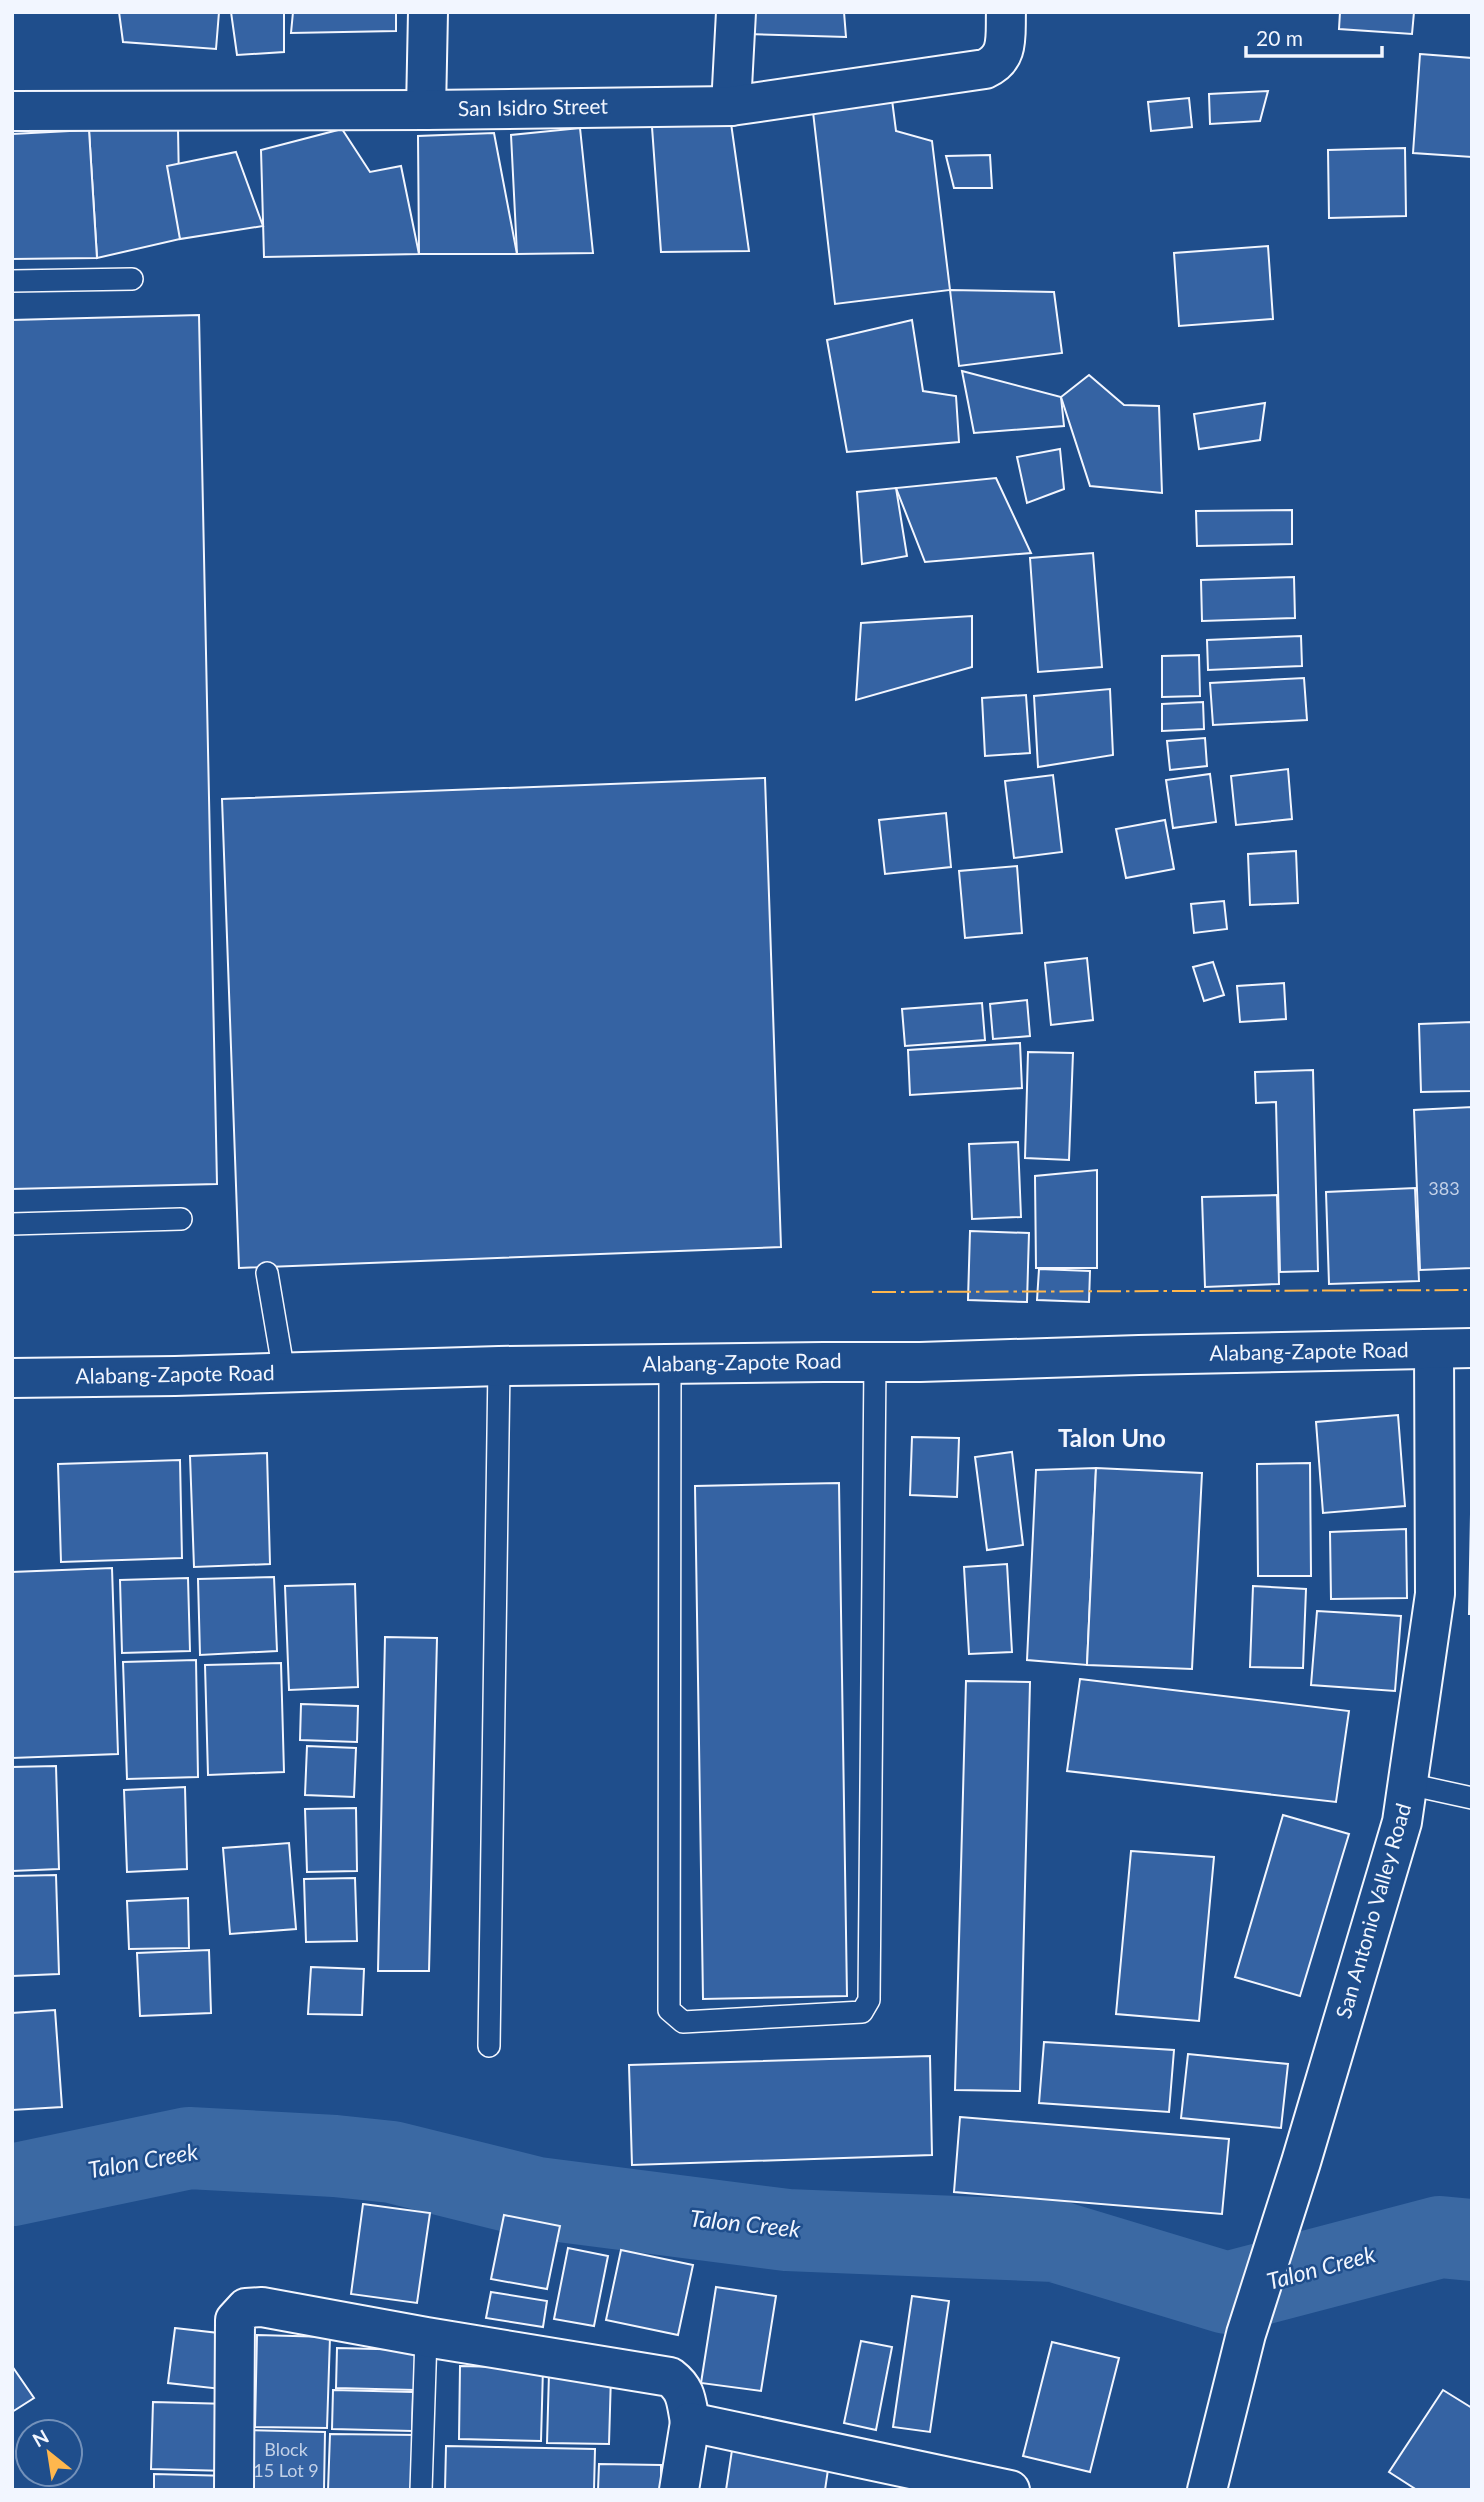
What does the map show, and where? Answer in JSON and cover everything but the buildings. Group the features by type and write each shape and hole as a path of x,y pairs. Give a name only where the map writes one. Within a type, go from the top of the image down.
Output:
{"main road":[{"path":"426,110 428,12"},
{"path":"731,106 736,12"},
{"name":"San Isidro Street","path":"12,111 731,106 985,69 997,64 1003,52 1006,12"},
{"name":"Alabang-Zapote Road","path":"12,1378 499,1366 920,1363 1472,1348"},
{"name":"San Antonio Valley Road","path":"1207,2490 1246,2334 1301,2162 1402,1822 1435,1594 1434,1349"},
{"path":"233,2490 235,2320 246,2308 262,2307 426,2337 670,2376 681,2385 690,2422 679,2490"},
{"path":"690,2422 1010,2490"}],"lane":[{"path":"12,281 132,279"},
{"path":"12,1224 181,1219"},
{"path":"267,1273 284,1373"},
{"path":"670,1364 669,2010 683,2022 862,2012 869,2000 875,1362"},
{"path":"489,2046 499,1366"},
{"path":"1408,1784 1472,1798"},
{"path":"421,2490 426,2337"}],"waterway":[{"name":"Talon Creek","path":"12,2185 189,2148 335,2156 392,2162 537,2198 787,2230 1055,2241 1227,2293 1440,2237 1472,2240"}],"power":[{"path":"872,1292 1472,1290"}],"district":[{"name":"Talon Uno","path":"1112,1439"}]}
